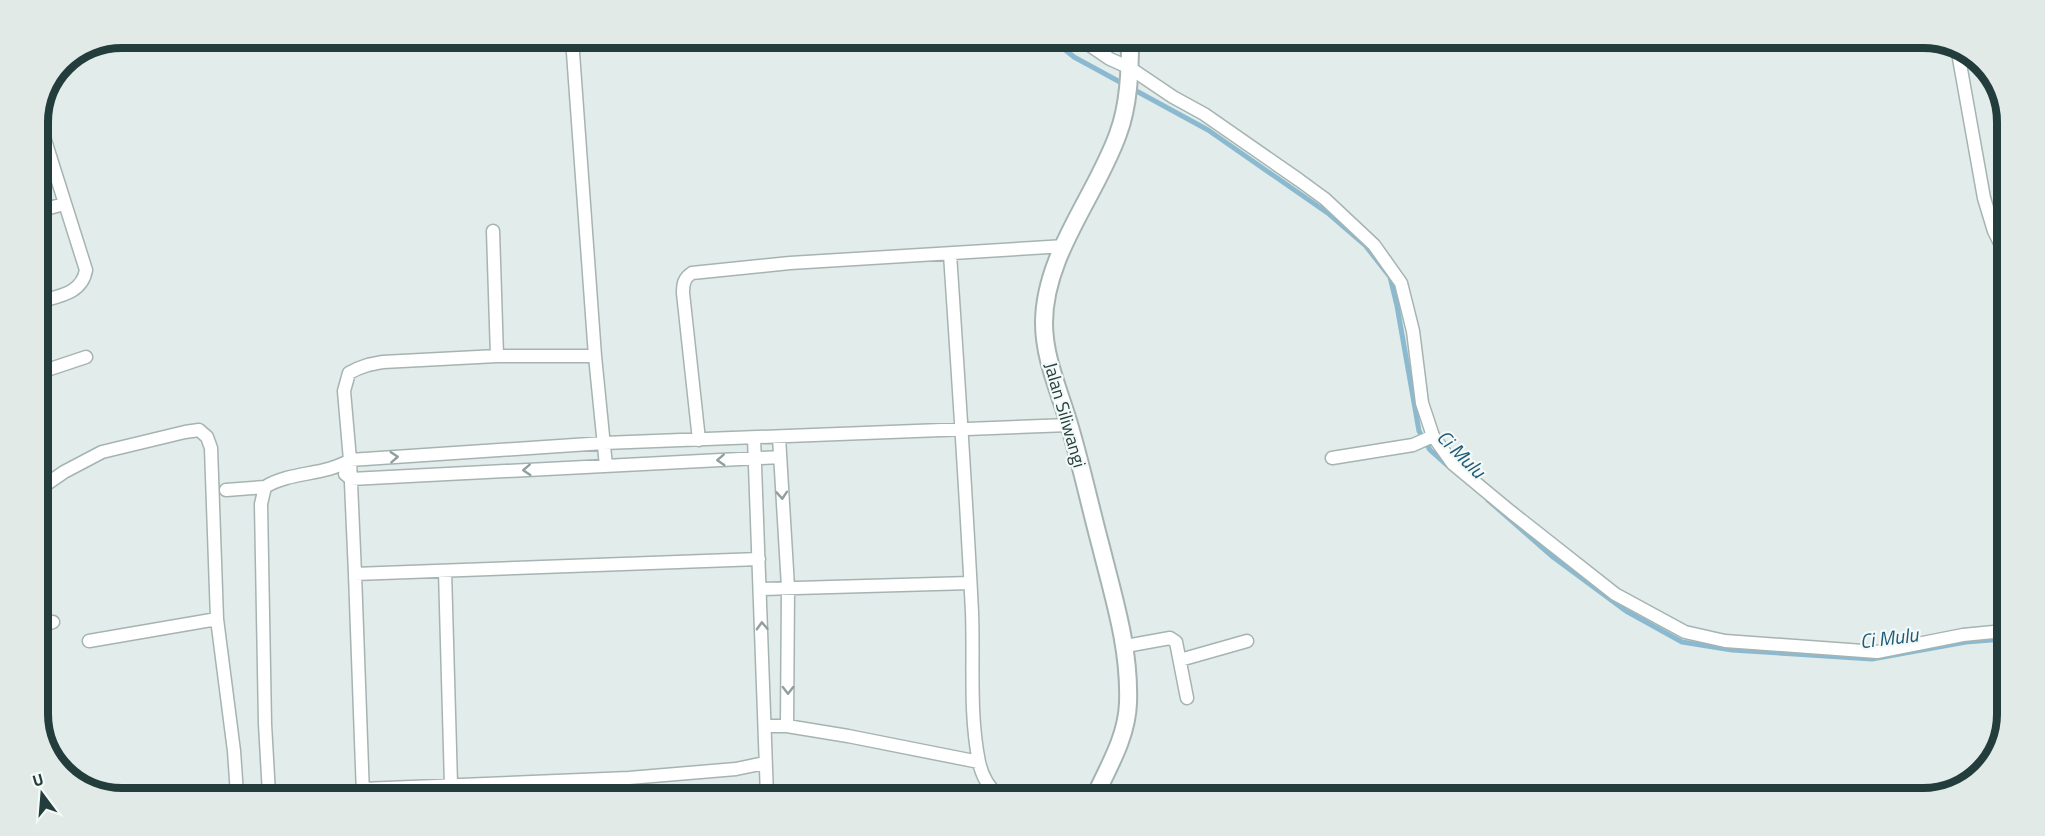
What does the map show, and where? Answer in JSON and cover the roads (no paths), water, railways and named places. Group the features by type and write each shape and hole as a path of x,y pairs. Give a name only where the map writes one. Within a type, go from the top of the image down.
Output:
{"street":[{"path":"573,48 606,466"},
{"path":"1094,48 1204,114 1299,180 1325,199 1374,245 1401,283 1413,331 1422,403 1432,436 1453,464 1615,594 1684,632 1725,641 1868,652 1963,635 1997,632"},
{"name":"Jalan Siliwangi","path":"1099,788 1122,737 1126,720 1128,703 1126,646 1069,425 1045,346 1044,303 1049,283 1065,246 1118,134 1130,69 1130,48"},
{"path":"1959,57 1984,198 1997,237"},
{"path":"48,151 86,270 85,277 76,290 48,299"},
{"path":"48,208 64,204"},
{"path":"493,231 497,356"},
{"path":"699,440 682,293 687,276 692,273 790,263 1065,246"},
{"path":"950,254 962,430 975,728 983,778 990,788"},
{"path":"363,788 351,479 344,392 349,373 366,365 383,362 497,356 596,356"},
{"path":"48,370 86,357"},
{"path":"226,490 265,488 280,478 338,467 350,460 604,443 1069,425"},
{"path":"48,483 102,452 199,430 207,438 211,448 217,619 237,788"},
{"path":"1332,458 1413,446 1432,436"},
{"path":"779,437 788,587 787,726"},
{"path":"754,438 766,788"},
{"path":"497,472 498,450"},
{"path":"338,467 351,479 780,457"},
{"path":"265,488 261,504 265,724 269,788"},
{"path":"355,574 759,559"},
{"path":"445,571 451,785"},
{"path":"760,589 970,583"},
{"path":"89,641 217,619"},
{"path":"48,624 53,622"},
{"path":"1126,646 1170,638 1176,642 1187,698"},
{"path":"1180,660 1247,641"},
{"path":"765,726 787,726 848,736 979,762"},
{"path":"413,788 630,778 736,769 764,763"}],"waterway":[{"name":"Ci Mulu","path":"1063,48 1074,57 1208,130 1329,214 1365,245 1390,277 1419,431 1430,450 1449,467"},
{"name":"Ci Mulu","path":"1488,500 1553,557 1626,611 1682,642 1732,650 1872,659 1966,642 1997,640"}]}
